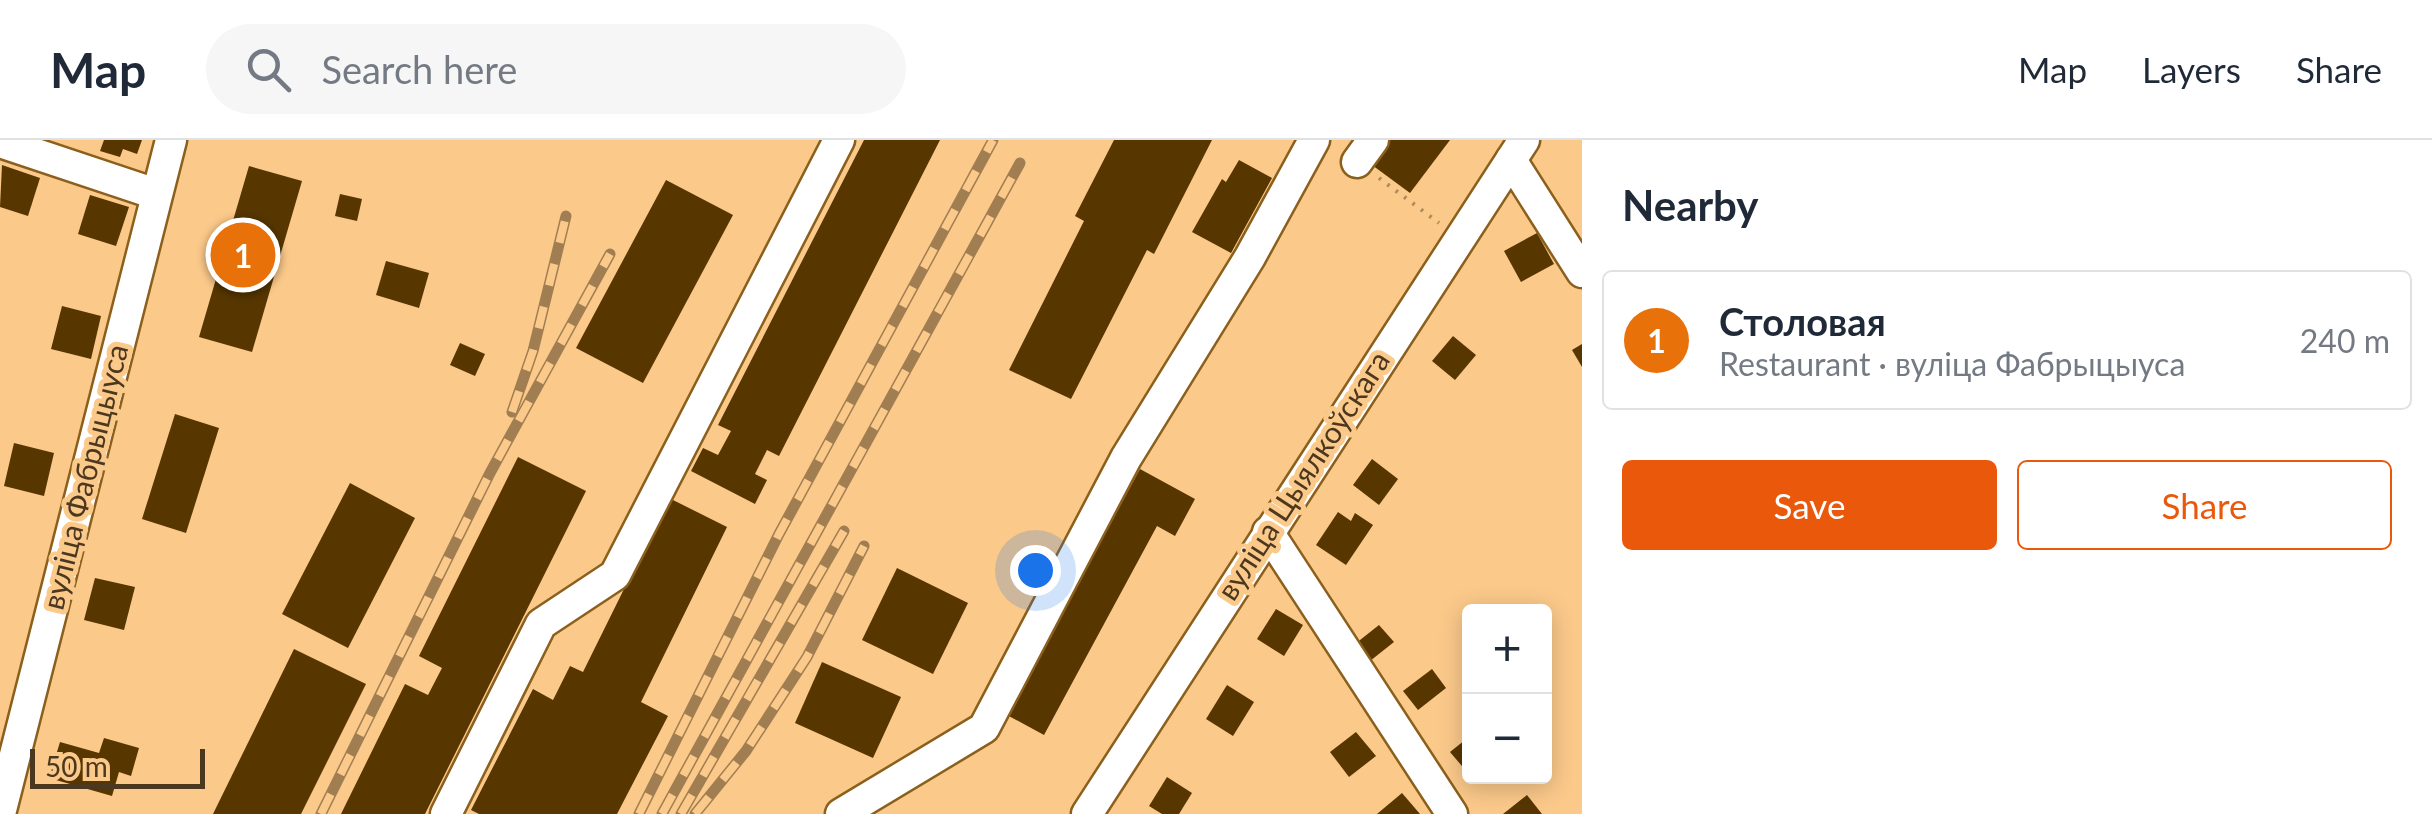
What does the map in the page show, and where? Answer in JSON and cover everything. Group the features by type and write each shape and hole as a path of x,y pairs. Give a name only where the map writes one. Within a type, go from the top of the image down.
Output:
{"street":[{"name":"вуліца Фабрыцыуса","path":"0,814 172,140"},
{"path":"446,814 542,624 615,575 839,140"},
{"path":"840,814 984,728 1126,458 1250,257 1314,140"},
{"path":"0,142 156,194"},
{"path":"1517,150 1582,272"},
{"name":"вуліца Цыялкоўскага","path":"1087,814 1517,150"},
{"path":"1268,532 1452,814"}],"path":[{"path":"1365,151 1459,237"}],"building":[{"path":"104,140 142,140 137,154 123,149 120,157 100,151"},
{"path":"864,140 940,140 779,456 767,450 755,474 767,480 755,504 691,471 703,448 718,455 731,431 718,425"},
{"path":"1114,140 1212,140 1154,254 1147,250 1071,399 1009,370 1084,221 1075,216"},
{"path":"1390,140 1450,140 1410,193 1372,165"},
{"path":"1239,160 1272,178 1231,253 1192,232 1222,179 1226,182"},
{"path":"2,165 40,178 28,216 0,207"},
{"path":"249,166 302,181 252,352 199,337"},
{"path":"666,180 733,215 643,383 576,348"},
{"path":"340,194 362,199 357,221 335,216"},
{"path":"90,195 129,207 116,246 78,234"},
{"path":"1537,233 1554,264 1521,282 1504,251"},
{"path":"386,261 429,273 419,308 376,295"},
{"path":"62,306 101,316 91,359 51,349"},
{"path":"1453,336 1476,355 1455,380 1432,361"},
{"path":"460,343 485,354 475,376 450,365"},
{"path":"1582,344 1582,367 1572,350"},
{"path":"175,414 219,428 186,533 142,519"},
{"path":"14,443 54,453 44,496 4,486"},
{"path":"518,457 586,491 425,814 341,814 405,684 428,695 442,668 419,656"},
{"path":"1372,459 1398,479 1379,505 1353,485"},
{"path":"1140,469 1195,499 1175,536 1157,526 1044,735 1007,715"},
{"path":"350,483 415,518 348,648 282,614"},
{"path":"669,498 727,527 641,702 668,716 617,814 479,814 471,810 533,689 553,700 570,666 583,672"},
{"path":"1338,512 1351,521 1355,513 1373,525 1346,565 1316,545"},
{"path":"897,568 968,603 933,674 862,640"},
{"path":"95,578 135,587 124,630 84,620"},
{"path":"1276,609 1303,625 1284,656 1257,639"},
{"path":"1379,625 1394,642 1370,661 1355,644"},
{"path":"294,649 366,684 301,814 213,814"},
{"path":"822,662 901,697 873,758 795,723"},
{"path":"1432,669 1446,688 1418,710 1403,691"},
{"path":"1227,685 1254,702 1233,736 1206,719"},
{"path":"1356,732 1376,756 1349,777 1330,752"},
{"path":"104,738 139,748 131,776 119,772 112,796 49,778 60,742 99,753"},
{"path":"1462,742 1462,766 1450,752"},
{"path":"1167,777 1192,793 1179,814 1162,814 1149,806"},
{"path":"1402,793 1420,814 1377,814"},
{"path":"1527,795 1542,814 1503,814"}],"railway":[{"path":"639,814 779,534 993,140"},
{"path":"662,814 1020,163"},
{"path":"512,412 533,351 566,216"},
{"path":"321,814 490,473 610,254"},
{"path":"681,814 844,531"},
{"path":"695,814 746,751 807,657 864,546"}],"place":[{"name":"Столовая","path":"243,255"}]}
